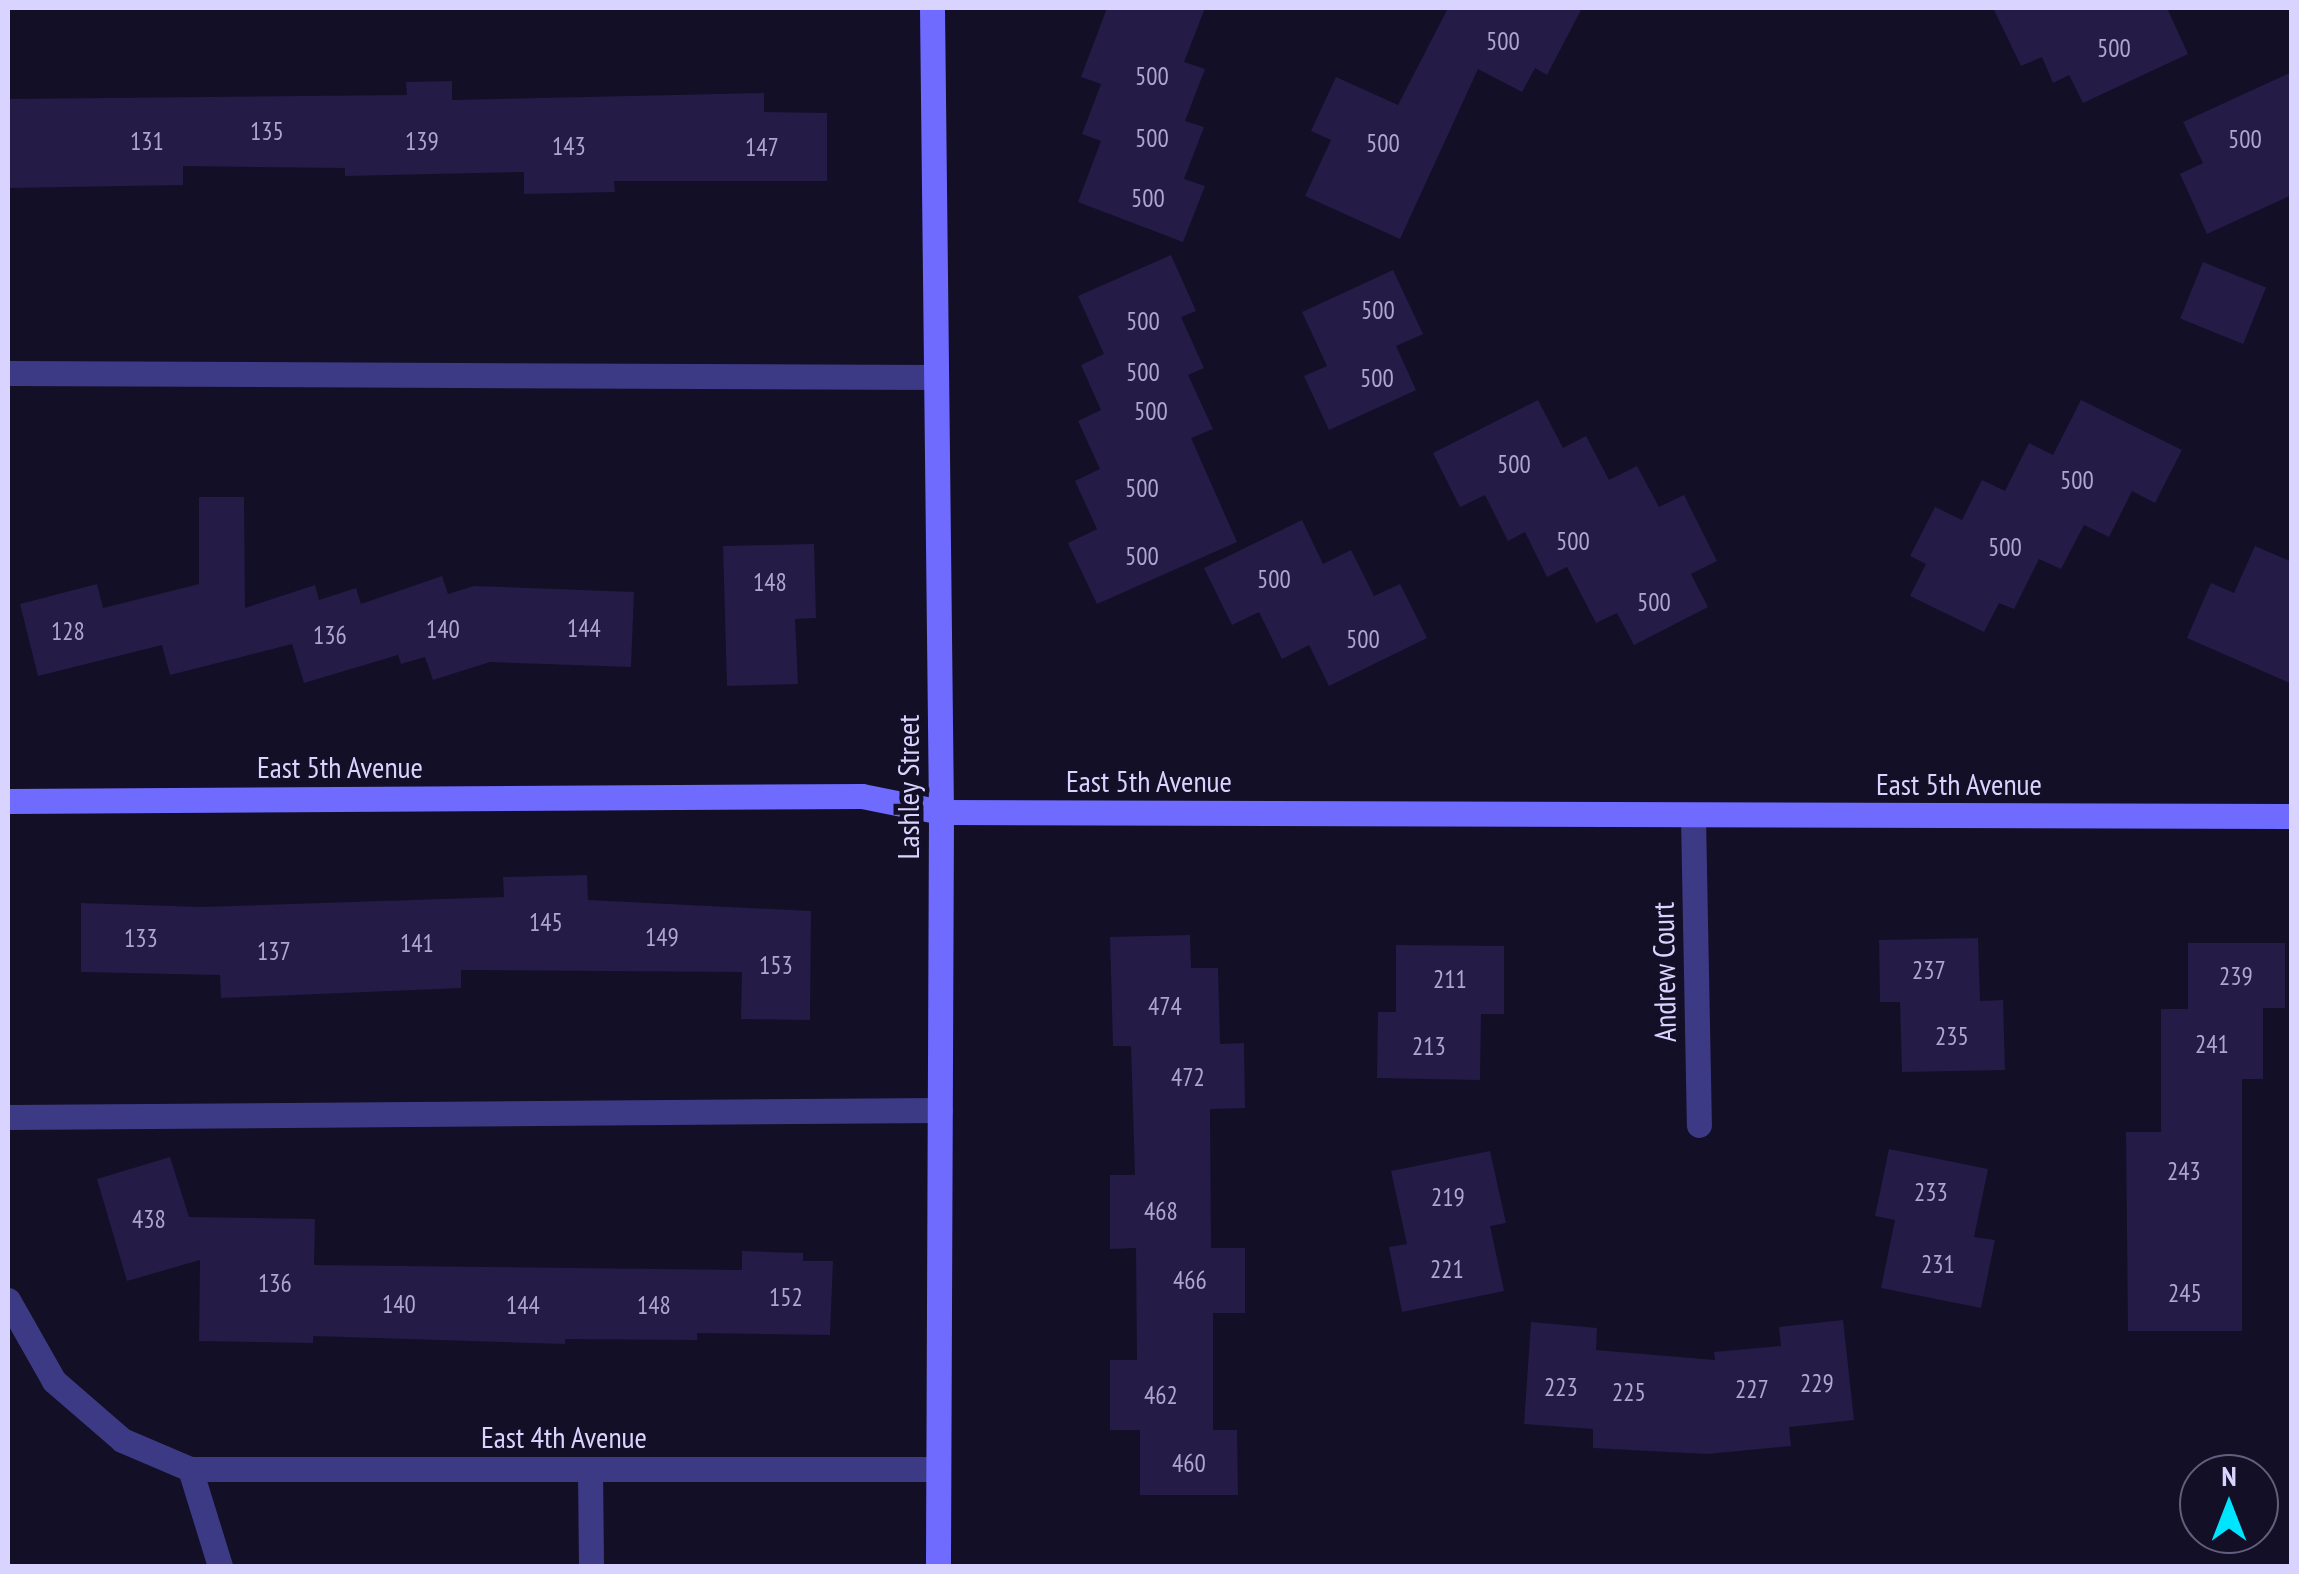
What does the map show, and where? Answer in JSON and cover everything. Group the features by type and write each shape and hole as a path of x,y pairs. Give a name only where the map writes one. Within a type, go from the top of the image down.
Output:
{"street":[{"name":"Lashley Street","path":"932,8 941,812 938,1566"},
{"path":"8,373 936,377"},
{"name":"East 5th Avenue","path":"8,801 862,796 941,812 2292,816"},
{"name":"Andrew Court","path":"1693,817 1699,1125"},
{"path":"8,1117 940,1110"},
{"path":"8,1300 54,1381 122,1440 190,1468 220,1566"},
{"name":"East 4th Avenue","path":"190,1468 938,1470"},
{"path":"590,1470 591,1566"}],"building":[{"path":"1107,8 1205,8 1184,62 1205,69 1185,121 1204,127 1184,179 1205,186 1183,242 1078,202 1101,141 1082,134 1101,84 1081,77"},
{"path":"1448,8 1582,8 1547,75 1535,68 1522,92 1478,69 1400,239 1305,196 1331,140 1311,131 1336,77 1398,105"},
{"path":"1993,8 2167,8 2188,54 2083,103 2069,75 2053,83 2042,57 2021,66"},
{"path":"2292,72 2292,195 2207,234 2180,174 2203,163 2183,122"},
{"path":"452,81 452,100 764,93 764,112 827,113 827,181 614,181 615,192 524,194 524,172 345,176 345,168 183,166 183,185 8,188 8,99 407,95 406,82"},
{"path":"1171,255 1196,311 1181,317 1204,368 1188,375 1213,429 1191,438 1237,542 1097,604 1068,543 1097,529 1075,481 1100,469 1078,421 1101,410 1081,365 1104,354 1078,296"},
{"path":"2203,262 2266,287 2243,344 2180,319"},
{"path":"1393,270 1423,334 1396,346 1416,390 1329,430 1304,376 1327,366 1302,312"},
{"path":"1538,400 1563,448 1586,436 1609,480 1637,466 1659,507 1684,495 1717,561 1691,574 1708,607 1634,645 1617,613 1596,623 1567,567 1547,577 1525,532 1508,541 1485,495 1460,507 1433,453"},
{"path":"2081,400 2182,450 2155,503 2132,491 2109,537 2084,525 2061,569 2039,559 2014,609 1999,603 1984,632 1910,596 1926,564 1910,556 1935,507 1962,520 1982,480 2005,491 2029,443 2053,455"},
{"path":"199,497 244,497 245,608 315,585 319,600 356,588 361,604 442,576 448,594 474,586 634,592 631,667 490,662 433,680 425,657 401,664 398,655 304,683 292,644 170,675 162,645 38,676 20,604 97,584 103,608 199,584"},
{"path":"1302,520 1323,564 1351,550 1374,596 1400,584 1427,638 1329,686 1309,645 1282,659 1259,612 1232,625 1204,568"},
{"path":"814,544 816,618 795,619 798,684 727,686 723,546"},
{"path":"2255,546 2292,562 2292,684 2187,638 2211,583 2234,593"},
{"path":"587,875 588,900 811,911 810,1020 741,1019 742,972 461,970 461,988 221,998 220,975 81,972 81,903 202,907 504,897 503,877"},
{"path":"1190,935 1191,968 1218,968 1220,1044 1244,1043 1245,1108 1210,1109 1211,1248 1245,1248 1245,1313 1213,1313 1213,1430 1237,1430 1238,1495 1140,1495 1140,1430 1110,1430 1110,1360 1137,1360 1136,1248 1110,1249 1110,1175 1135,1175 1131,1046 1113,1046 1110,937"},
{"path":"1978,938 1980,1001 2003,1000 2005,1070 1902,1072 1900,1002 1880,1002 1879,940"},
{"path":"2188,943 2285,943 2285,1008 2263,1008 2263,1079 2242,1079 2242,1331 2128,1331 2126,1132 2161,1132 2161,1009 2188,1009"},
{"path":"1396,945 1504,946 1504,1014 1481,1014 1480,1080 1377,1078 1378,1012 1396,1012"},
{"path":"1889,1149 1988,1169 1974,1237 1995,1240 1981,1308 1881,1288 1895,1220 1875,1216"},
{"path":"1490,1151 1506,1223 1490,1226 1504,1291 1402,1312 1389,1247 1407,1244 1391,1171"},
{"path":"170,1157 189,1217 315,1219 314,1265 742,1270 742,1251 803,1253 803,1261 833,1261 830,1335 697,1333 697,1340 565,1339 565,1344 313,1336 313,1343 199,1341 200,1260 127,1281 97,1179"},
{"path":"1843,1320 1854,1420 1789,1427 1791,1446 1707,1454 1593,1448 1593,1429 1524,1424 1531,1322 1597,1328 1596,1350 1715,1360 1714,1352 1781,1346 1779,1327"}]}
